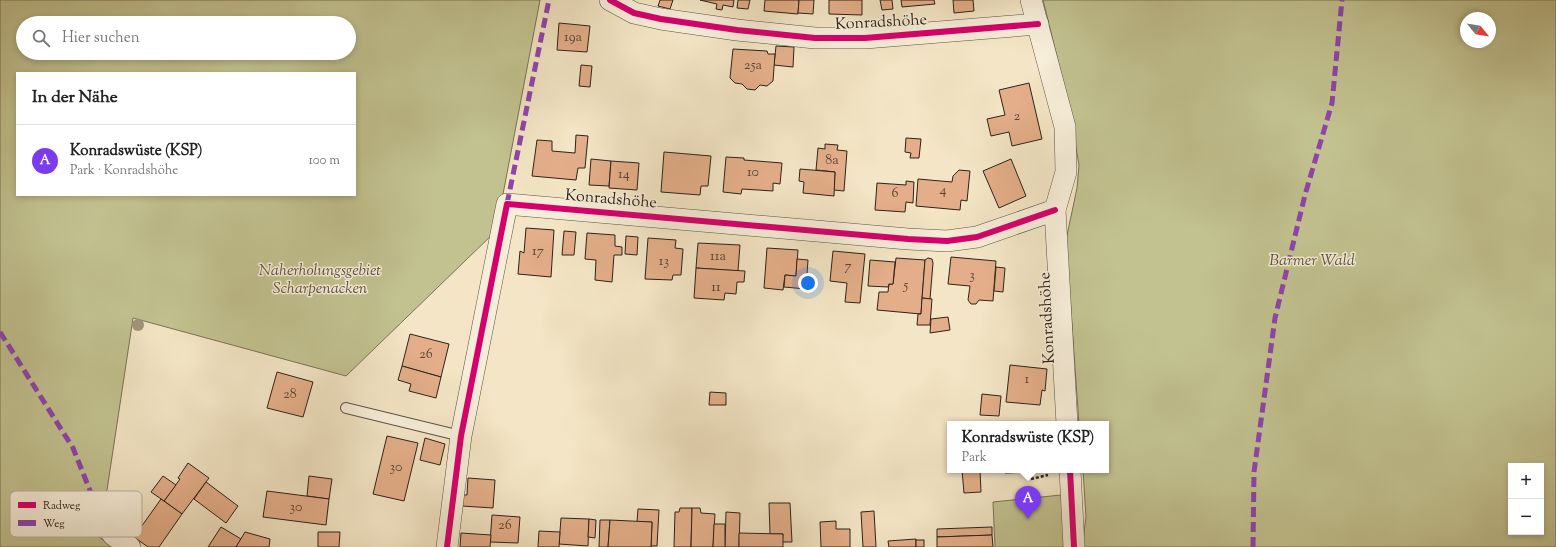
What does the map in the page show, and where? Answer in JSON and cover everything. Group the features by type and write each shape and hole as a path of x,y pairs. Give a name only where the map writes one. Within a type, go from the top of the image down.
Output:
{"street":[{"name":"Konradshöhe","path":"610,0 634,12 661,19 730,30 800,37 865,38 1038,24"},
{"name":"Konradshöhe","path":"1031,0 1065,127 1066,172 1055,210 1067,421"},
{"name":"Konradshöhe","path":"447,547 461,436 507,204 900,239 947,241 977,237 1055,210"},
{"path":"1060,473 1074,547"},
{"path":"116,537 130,547"}],"lane":[{"path":"346,408 461,436"}],"path":[{"path":"1031,479 1042,478 1057,473"}],"green space":[{"name":"Naherholungsgebiet Scharpenacken","path":"0,0 540,0 496,231 346,376 133,318 107,490 10,491 10,537 99,537 113,547 0,547"},
{"name":"Barmer Wald","path":"1043,0 1556,0 1556,547 1082,547 1086,517 1083,473 1109,473 1109,421 1079,421 1066,240 1077,188 1079,165 1067,97"},
{"path":"1061,495 1065,536 1063,547 995,547 993,502"}],"building":[{"path":"660,0 673,0 670,9 658,6"},
{"path":"700,0 734,0 733,7 723,5 722,10 716,9 717,4"},
{"path":"738,0 750,0 748,9 737,8"},
{"path":"765,0 799,0 798,14 764,11"},
{"path":"799,0 814,0 813,14 798,13"},
{"path":"829,0 862,0 862,15 829,14"},
{"path":"880,0 892,0 893,9 882,10"},
{"path":"901,0 934,0 935,4 902,7"},
{"path":"953,0 973,0 974,11 954,13"},
{"path":"559,23 590,26 587,52 557,50"},
{"path":"776,46 794,47 793,67 774,65"},
{"path":"733,49 767,51 768,54 775,54 773,81 767,86 760,85 755,90 747,89 742,84 735,83 730,78"},
{"path":"581,65 592,66 590,87 579,86"},
{"path":"1029,83 1042,139 1012,146 1009,132 991,136 987,119 1005,115 999,90"},
{"path":"576,135 588,136 585,168 578,168 576,180 532,176 537,140 552,141 552,151 575,153"},
{"path":"906,138 921,139 919,158 910,158 911,153 905,152"},
{"path":"825,144 838,145 837,150 847,151 844,191 834,190 835,172 816,170 818,148 825,149"},
{"path":"664,152 711,156 708,186 701,186 700,195 661,192"},
{"path":"726,157 782,163 780,184 773,183 773,191 742,189 741,194 723,192"},
{"path":"591,159 611,161 609,186 589,185"},
{"path":"1011,159 1026,196 999,208 983,171"},
{"path":"611,161 639,163 637,190 609,188"},
{"path":"800,169 835,172 834,196 803,193 804,182 799,181"},
{"path":"959,170 970,171 967,201 961,200 960,210 916,206 918,179 952,182 953,176"},
{"path":"906,181 914,182 913,203 906,202 905,212 875,210 877,183 906,185"},
{"path":"526,228 554,230 551,277 518,274 520,251 524,253"},
{"path":"564,231 576,232 574,255 562,255"},
{"path":"587,233 615,235 615,246 622,247 622,255 614,255 612,282 595,280 596,260 585,259"},
{"path":"626,236 638,237 637,255 625,254"},
{"path":"648,238 676,240 675,248 683,249 681,275 673,275 672,280 645,279"},
{"path":"698,243 740,245 738,271 696,268"},
{"path":"767,248 798,250 796,276 785,275 783,290 764,288"},
{"path":"833,251 865,254 860,303 845,302 847,283 830,281"},
{"path":"951,257 996,261 993,301 979,300 976,304 971,304 968,300 970,286 948,284"},
{"path":"896,258 925,260 921,314 877,310 879,292 888,292 889,284 893,284"},
{"path":"928,258 932,259 933,263 930,299 922,298 925,260"},
{"path":"797,259 808,260 806,289 784,287 785,275 796,276"},
{"path":"870,260 895,262 893,284 889,284 888,287 868,286"},
{"path":"996,267 1005,268 1003,292 994,291"},
{"path":"696,268 745,271 744,282 737,282 736,294 725,293 724,300 694,298"},
{"path":"922,298 932,299 930,325 917,325 918,314 921,314"},
{"path":"948,317 950,330 930,333 931,319"},
{"path":"410,334 449,344 441,377 402,366"},
{"path":"1010,365 1047,369 1045,391 1042,390 1040,405 1006,402"},
{"path":"402,366 441,377 436,398 409,391 411,384 398,380"},
{"path":"277,372 313,382 303,417 267,408"},
{"path":"710,392 726,393 726,405 709,405"},
{"path":"982,394 1001,396 999,416 980,415"},
{"path":"387,436 418,443 404,501 373,494"},
{"path":"425,438 445,444 440,465 420,460"},
{"path":"188,463 209,478 182,514 164,501 180,479 178,478"},
{"path":"962,473 980,473 981,492 964,493"},
{"path":"163,476 176,485 164,501 151,492"},
{"path":"309,476 332,479 329,499 307,496"},
{"path":"468,478 495,480 493,508 462,506 463,495 467,495"},
{"path":"206,482 238,506 226,523 194,499"},
{"path":"267,491 329,499 326,525 263,517"},
{"path":"161,499 182,514 159,547 148,547 134,537 142,537 142,526"},
{"path":"769,503 790,503 792,542 782,542 783,534 770,534"},
{"path":"680,508 692,508 691,547 674,547 675,512 679,512"},
{"path":"692,508 700,508 701,513 715,514 713,547 691,547"},
{"path":"638,509 659,510 657,546 651,546 652,522 637,522"},
{"path":"874,511 876,547 863,547 861,512"},
{"path":"726,512 740,513 739,547 725,547"},
{"path":"492,515 520,517 518,543 490,542"},
{"path":"561,518 589,519 588,546 559,544"},
{"path":"589,519 596,520 595,538 588,537"},
{"path":"600,520 610,520 608,547 599,547"},
{"path":"610,520 652,522 651,547 608,547"},
{"path":"836,521 836,529 850,529 850,547 821,547 820,522"},
{"path":"714,524 725,524 725,547 713,547"},
{"path":"221,527 241,539 236,547 208,547"},
{"path":"992,527 992,535 937,537 937,529"},
{"path":"539,531 560,532 559,547 538,547"},
{"path":"245,532 270,539 269,547 236,547"},
{"path":"318,532 340,532 339,547 318,547"},
{"path":"461,533 491,535 490,547 460,547"},
{"path":"739,533 783,534 783,547 739,547"},
{"path":"992,535 993,547 937,547 937,537"},
{"path":"916,539 916,547 889,547 888,541"},
{"path":"916,540 924,540 924,547 916,547"}],"marked path":[{"path":"507,204 549,0"},
{"path":"1253,547 1254,472 1275,318 1305,195 1332,103 1342,0"},
{"path":"0,332 73,448 90,491"}],"cycle path":[{"path":"610,0 634,13 661,19 737,30 815,38 865,38 1038,24"},
{"path":"447,547 461,436 507,204 908,239 947,241 977,237 1055,210"},
{"path":"1070,473 1074,547"}],"place":[{"name":"Konradswüste (KSP)","path":"1028,519"}]}
